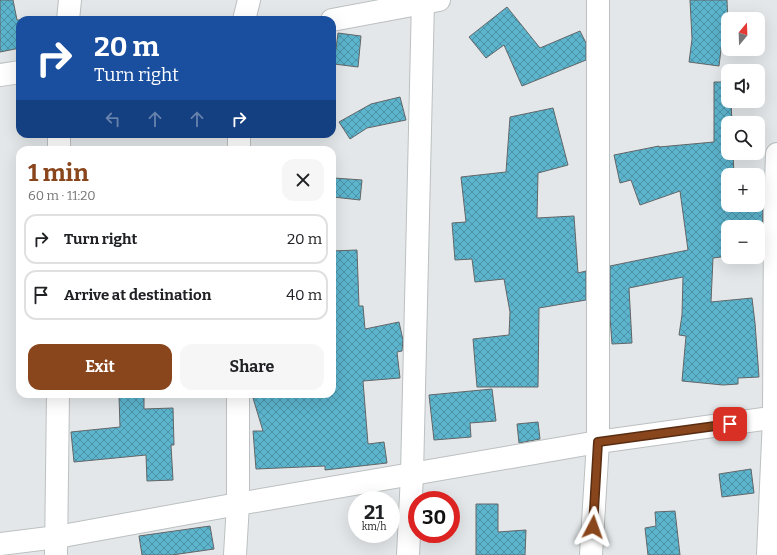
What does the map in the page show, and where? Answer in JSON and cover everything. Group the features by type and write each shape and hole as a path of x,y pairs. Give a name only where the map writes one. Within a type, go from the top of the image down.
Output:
{"street":[{"path":"68,16 70,0"},
{"path":"245,16 249,0"},
{"path":"591,555 598,442 598,0"},
{"path":"336,19 428,1 408,555"},
{"path":"0,75 16,73"},
{"path":"768,555 775,417 775,249 777,154"},
{"path":"57,546 58,398"},
{"path":"235,555 238,504 238,398"},
{"path":"0,544 57,546 238,504 598,442 775,417"}],"building":[{"path":"0,0 13,0 16,16 16,49 0,52"},
{"path":"690,0 727,0 727,12 721,12 721,50 719,66 689,62 692,39"},
{"path":"507,7 540,48 580,31 586,43 586,60 522,86 504,45 486,58 469,37"},
{"path":"338,33 361,36 358,67 336,64"},
{"path":"714,82 721,82 721,108 731,108 732,116 721,116 721,160 733,160 734,168 721,168 721,212 763,212 763,220 721,220 721,257 713,258 711,302 752,298 759,377 738,378 738,384 723,385 682,381 686,336 679,335 682,315 683,277 629,288 632,343 612,344 610,317 610,266 688,250 680,191 640,205 631,180 620,183 614,155 659,146 714,142"},
{"path":"400,97 406,120 367,128 350,139 339,122 371,104"},
{"path":"553,108 568,165 538,173 537,218 574,216 578,273 586,271 586,300 539,308 538,387 477,387 473,339 509,335 510,312 504,279 475,282 472,259 455,260 452,223 466,222 461,177 506,172 510,117"},
{"path":"336,178 362,180 360,200 336,197"},
{"path":"357,250 359,306 363,306 365,329 399,322 403,340 402,351 397,352 400,378 363,381 368,444 384,442 387,463 325,470 325,466 256,469 253,431 263,431 253,398 336,398 336,251"},
{"path":"492,389 496,421 470,423 471,437 434,440 429,395"},
{"path":"119,398 144,398 144,409 173,408 174,445 171,445 173,480 147,481 146,455 74,462 71,432 120,427"},
{"path":"538,422 540,439 519,443 517,424"},
{"path":"751,469 754,493 722,497 719,474"},
{"path":"476,504 498,504 498,532 526,530 525,555 476,555"},
{"path":"675,511 680,555 648,555 645,528 656,526 655,512"},
{"path":"210,526 214,549 172,555 142,555 139,536"}],"route":[{"path":"593,527 598,442 730,424"}]}
